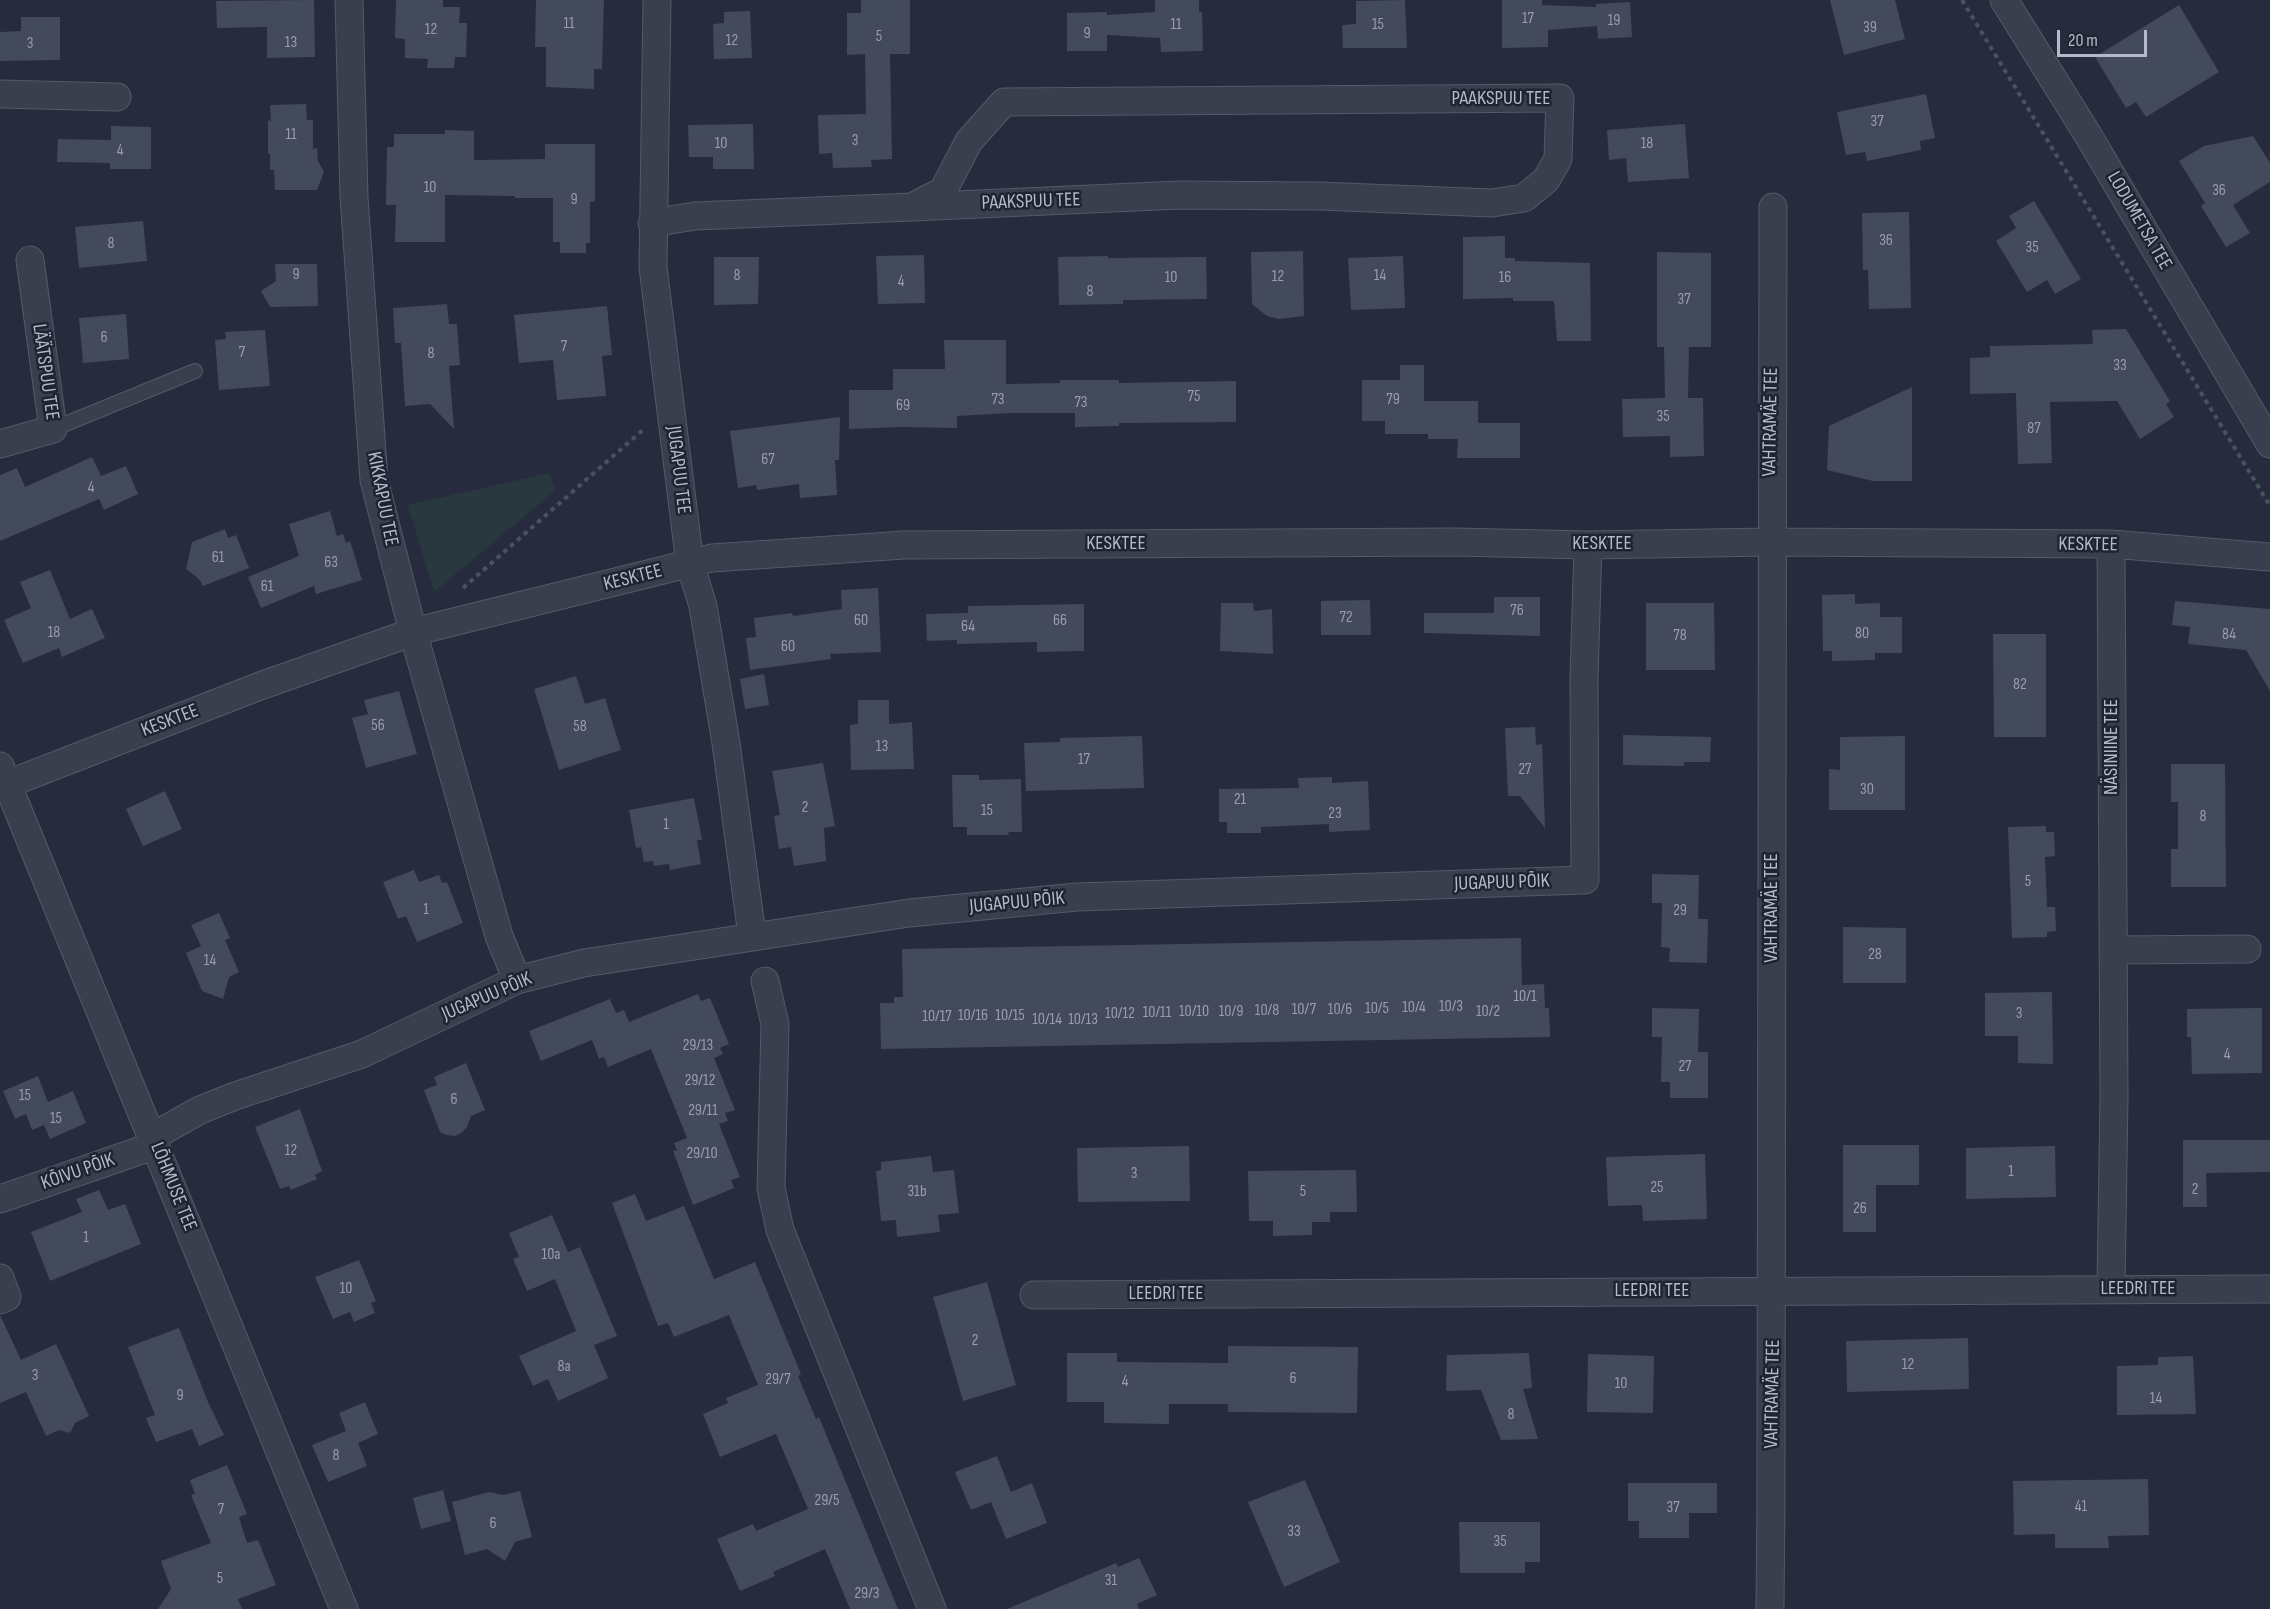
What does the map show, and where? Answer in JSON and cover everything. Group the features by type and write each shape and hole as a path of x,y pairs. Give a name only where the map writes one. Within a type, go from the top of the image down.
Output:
{"street":[{"name":"KIKKAPUU TEE","path":"349,0 354,197 374,480 413,632 499,936 517,980"},
{"name":"JUGAPUU TEE","path":"657,0 653,267 690,564 703,606 726,743 752,935"},
{"name":"LODUMETSA TEE","path":"2004,0 2088,135 2270,444"},
{"path":"0,94 117,97"},
{"name":"PAAKSPUU TEE","path":"652,222 695,216 912,207 1180,195 1319,195 1492,203 1524,198 1546,180 1558,159 1560,98 1004,102 969,141 943,191 912,207"},
{"name":"VAHTRAMÄE TEE","path":"1770,1609 1774,1290 1770,542 1773,207"},
{"name":"LÄÄTSPUU TEE","path":"0,444 52,429 30,260"},
{"name":"KESKTEE","path":"3,779 413,632 712,558 904,545 1443,542 1588,545 1770,542 2111,544 2270,557"},
{"name":"NÄSINIINE TEE","path":"2111,544 2114,1097 2111,1288"},
{"name":"JUGAPUU PÕIK","path":"154,1141 200,1110 235,1095 362,1054 517,980 584,963 752,935 909,913 1077,897 1585,880 1584,678 1588,545"},
{"name":"LÕHMUSE TEE","path":"3,779 154,1141 344,1609"},
{"path":"2113,950 2247,949"},
{"path":"765,981 775,1024 771,1188 780,1230 932,1609"},
{"name":"KÕIVU PÕIK","path":"0,1199 154,1141"},
{"path":"0,1278 8,1297 0,1300"},
{"name":"LEEDRI TEE","path":"1034,1294 2270,1289"}],"lane":[{"path":"52,429 195,371"}],"path":[{"path":"1962,0 2270,506"},
{"path":"457,594 670,407"}],"shaded area":[{"path":"549,473 556,490 434,592 408,505"}],"building":[{"path":"314,0 315,57 267,58 267,27 217,28 216,1"},
{"path":"396,0 443,0 443,7 460,7 459,23 467,23 466,57 455,57 454,68 427,68 428,59 405,58 405,39 395,38"},
{"path":"536,0 604,0 602,69 594,69 594,89 546,87 546,47 535,47"},
{"path":"861,0 910,0 910,54 890,54 892,159 871,160 872,167 833,168 832,153 819,154 818,115 866,114 865,54 847,55 847,13 861,13"},
{"path":"1155,0 1199,0 1199,12 1202,12 1203,51 1161,52 1160,38 1107,35 1107,51 1067,51 1067,13 1107,12 1107,15 1155,12"},
{"path":"1405,0 1407,48 1343,48 1342,25 1356,24 1356,1"},
{"path":"1502,0 1542,0 1542,5 1596,7 1596,4 1630,2 1632,37 1598,39 1597,26 1548,30 1548,47 1502,48"},
{"path":"1830,0 1895,0 1905,39 1844,55"},
{"path":"2179,5 2219,72 2146,117 2136,102 2126,108 2095,57"},
{"path":"750,11 752,58 714,59 713,24 724,23 724,12"},
{"path":"21,17 60,17 60,60 0,61 0,32 21,31"},
{"path":"1926,94 1935,138 1920,141 1921,150 1867,161 1865,152 1846,155 1837,112"},
{"path":"306,104 307,120 313,120 313,149 317,148 318,161 324,172 317,190 275,190 274,170 270,170 270,154 268,154 270,105"},
{"path":"753,124 754,169 713,169 713,157 689,157 688,125"},
{"path":"1685,124 1689,178 1628,182 1626,158 1609,160 1607,130"},
{"path":"111,126 151,127 151,169 110,169 110,163 57,162 58,139 111,140"},
{"path":"445,130 474,131 474,160 545,159 545,144 595,144 595,201 590,202 590,243 586,243 586,253 560,253 560,242 553,242 553,198 445,195 445,242 395,242 396,205 386,205 387,147 394,147 394,134 445,134"},
{"path":"2253,136 2270,163 2270,182 2233,205 2250,233 2226,247 2201,206 2205,203 2179,161 2204,146"},
{"path":"2034,201 2081,279 2055,294 2047,280 2027,292 1996,241 2016,228 2009,216"},
{"path":"1909,212 1911,308 1869,309 1868,270 1863,270 1862,213"},
{"path":"143,221 147,261 79,268 75,227"},
{"path":"1505,236 1505,258 1515,258 1515,261 1590,263 1591,341 1557,341 1554,301 1513,301 1513,298 1463,299 1463,237"},
{"path":"1303,251 1304,316 1279,319 1267,316 1252,304 1251,252"},
{"path":"1657,252 1711,253 1711,347 1689,347 1688,398 1703,398 1704,456 1670,457 1670,436 1623,437 1622,399 1665,398 1664,347 1657,347"},
{"path":"924,255 925,303 878,304 876,256"},
{"path":"1108,256 1108,258 1206,257 1207,299 1123,300 1123,304 1059,305 1058,257"},
{"path":"1403,256 1405,308 1351,310 1348,258"},
{"path":"714,257 759,257 758,304 714,305"},
{"path":"275,264 317,264 318,306 270,307 261,291 276,281"},
{"path":"447,304 449,324 457,324 460,365 449,366 454,429 430,404 405,406 401,343 395,343 393,308"},
{"path":"607,306 612,355 602,356 606,396 557,400 553,360 519,363 514,315"},
{"path":"126,314 129,359 83,363 79,318"},
{"path":"2126,329 2170,401 2166,404 2174,417 2140,439 2117,401 2050,402 2052,463 2018,464 2016,393 1970,394 1970,358 1990,357 1990,346 2093,344 2092,330"},
{"path":"265,330 270,386 219,390 215,340 226,339 225,332"},
{"path":"944,340 1006,340 1006,384 1060,383 1060,380 1119,380 1119,383 1236,381 1236,422 1119,423 1119,426 1075,427 1075,413 1010,413 957,416 957,428 849,429 849,390 893,390 893,369 945,369"},
{"path":"1400,365 1424,365 1424,401 1478,401 1478,423 1520,423 1520,458 1457,458 1458,439 1428,439 1428,434 1385,434 1385,421 1362,421 1362,380 1400,380"},
{"path":"1912,387 1912,481 1873,481 1827,470 1829,426"},
{"path":"840,417 839,460 835,460 837,495 800,498 799,484 757,490 756,485 738,488 730,431"},
{"path":"92,457 101,476 126,466 138,494 104,510 99,499 0,541 0,475 17,468 25,487"},
{"path":"330,511 337,536 343,534 346,543 350,541 362,580 316,594 314,586 261,608 248,577 299,556 289,524"},
{"path":"225,529 228,538 236,535 249,568 203,586 199,579 186,569 192,542"},
{"path":"50,570 70,619 92,609 105,638 62,657 59,648 23,663 4,620 31,608 20,582"},
{"path":"878,588 881,652 830,654 831,659 750,670 746,638 756,637 754,618 792,613 793,616 842,609 841,590"},
{"path":"1855,594 1855,604 1880,603 1880,617 1902,617 1902,653 1875,653 1875,660 1832,661 1832,651 1823,651 1822,595"},
{"path":"1494,597 1540,597 1540,636 1424,633 1424,613 1494,613"},
{"path":"1370,600 1371,635 1321,635 1321,601"},
{"path":"2175,601 2270,609 2270,691 2246,650 2188,644 2190,627 2172,625"},
{"path":"1221,603 1253,603 1254,611 1272,609 1273,654 1220,651"},
{"path":"1646,603 1714,603 1715,670 1646,670"},
{"path":"1084,604 1084,651 1037,652 1037,642 957,644 957,640 927,641 926,614 968,613 968,606"},
{"path":"1993,634 2046,634 2046,737 1994,737"},
{"path":"764,674 769,705 745,709 740,679"},
{"path":"576,676 585,704 605,698 621,750 559,770 534,689"},
{"path":"399,691 417,754 366,768 352,718 368,714 364,700"},
{"path":"858,700 889,700 889,724 912,722 914,769 851,770 850,725 858,724"},
{"path":"1535,727 1536,745 1542,744 1545,828 1520,796 1508,796 1505,728"},
{"path":"1623,735 1711,737 1710,762 1684,762 1684,766 1623,765"},
{"path":"1142,736 1144,788 1026,791 1024,743 1060,742 1060,738"},
{"path":"1905,736 1905,810 1829,810 1829,769 1840,770 1840,737"},
{"path":"823,763 835,826 824,828 826,861 794,866 791,847 779,849 774,816 780,815 772,771"},
{"path":"2171,764 2225,764 2226,887 2171,887 2171,849 2178,849 2178,802 2171,802"},
{"path":"952,775 979,775 979,780 1021,779 1022,832 1008,832 1009,835 967,835 967,827 953,827"},
{"path":"1332,777 1332,783 1368,781 1370,830 1329,832 1329,824 1261,827 1261,833 1227,833 1227,822 1219,822 1219,789 1299,788 1298,778"},
{"path":"165,791 182,829 143,846 126,809"},
{"path":"694,798 702,840 697,840 701,864 670,870 669,864 654,866 653,861 644,862 641,847 636,848 629,810"},
{"path":"2046,826 2046,832 2054,832 2055,856 2045,857 2047,907 2055,907 2056,931 2047,932 2047,937 2012,938 2008,827"},
{"path":"414,870 419,882 439,875 442,883 447,882 463,923 417,942 406,916 398,919 383,882"},
{"path":"1652,874 1699,875 1698,919 1708,919 1707,963 1669,962 1670,948 1661,947 1662,903 1652,903"},
{"path":"219,913 230,938 225,940 239,972 229,977 223,999 202,991 186,953 201,946 191,925"},
{"path":"1843,927 1906,928 1906,983 1843,983"},
{"path":"1521,938 1522,985 1544,984 1545,1008 1549,1008 1550,1037 881,1049 880,1003 894,1003 894,997 903,997 902,949"},
{"path":"2052,992 2053,1064 2018,1063 2018,1036 1985,1036 1985,993"},
{"path":"698,994 701,1001 710,998 729,1044 720,1048 723,1054 714,1058 735,1110 725,1113 728,1121 719,1124 740,1177 731,1180 734,1188 693,1205 673,1151 677,1150 674,1143 687,1138 651,1049 608,1067 604,1057 599,1059 592,1040 541,1061 529,1031 610,999 616,1013 624,1010 629,1022"},
{"path":"1652,1008 1699,1009 1698,1052 1708,1052 1708,1098 1670,1098 1670,1082 1661,1082 1662,1037 1652,1037"},
{"path":"2262,1008 2262,1073 2192,1074 2191,1037 2187,1037 2187,1009"},
{"path":"466,1063 485,1110 471,1116 467,1127 461,1133 455,1136 446,1135 440,1132 424,1090 437,1085 434,1077"},
{"path":"38,1076 48,1102 73,1091 86,1123 50,1139 44,1125 32,1130 26,1114 15,1119 3,1091"},
{"path":"300,1109 322,1171 315,1175 317,1179 291,1190 289,1186 280,1189 255,1127"},
{"path":"2183,1140 2270,1140 2270,1172 2206,1173 2207,1207 2183,1207"},
{"path":"1843,1145 1919,1145 1919,1185 1876,1185 1876,1232 1843,1232"},
{"path":"1189,1146 1190,1201 1078,1202 1077,1148"},
{"path":"2055,1146 2056,1197 1966,1199 1966,1148"},
{"path":"1705,1154 1707,1219 1643,1221 1642,1205 1608,1206 1606,1157"},
{"path":"931,1156 933,1172 954,1170 959,1213 938,1215 940,1232 897,1237 896,1220 881,1221 876,1171 881,1170 881,1162"},
{"path":"1356,1170 1357,1212 1330,1212 1330,1222 1312,1222 1312,1235 1273,1236 1273,1221 1249,1221 1248,1171"},
{"path":"99,1190 108,1210 125,1204 141,1244 50,1281 31,1232 82,1212 76,1199"},
{"path":"635,1194 646,1221 684,1206 714,1279 755,1262 801,1374 798,1376 816,1419 819,1417 898,1609 850,1609 825,1549 773,1572 775,1576 740,1591 717,1539 753,1524 756,1531 808,1509 776,1434 720,1457 703,1414 728,1403 726,1398 758,1385 729,1315 674,1337 668,1323 658,1326 612,1203"},
{"path":"552,1215 568,1252 580,1247 617,1336 594,1345 608,1378 558,1401 548,1379 533,1386 519,1356 576,1331 555,1279 527,1291 513,1259 519,1257 509,1233"},
{"path":"359,1260 376,1301 371,1303 375,1313 354,1322 350,1312 333,1319 315,1277"},
{"path":"987,1282 1016,1385 963,1401 933,1297"},
{"path":"0,1315 21,1360 56,1344 89,1416 75,1423 70,1433 59,1430 46,1436 26,1392 0,1403"},
{"path":"179,1328 208,1402 224,1435 199,1446 192,1429 156,1442 146,1418 155,1415 128,1347"},
{"path":"1968,1338 1969,1389 1847,1392 1846,1341"},
{"path":"1228,1346 1358,1347 1357,1413 1228,1412 1228,1404 1169,1404 1169,1424 1104,1423 1104,1402 1067,1402 1067,1353 1117,1353 1117,1362 1228,1363"},
{"path":"1529,1353 1532,1388 1523,1389 1538,1439 1501,1440 1481,1390 1446,1391 1447,1355"},
{"path":"1588,1354 1654,1356 1653,1413 1587,1412"},
{"path":"2193,1356 2196,1414 2117,1415 2117,1366 2158,1365 2158,1357"},
{"path":"365,1402 378,1434 358,1443 367,1466 328,1482 312,1445 346,1431 339,1413"},
{"path":"997,1456 1011,1492 1032,1483 1047,1523 1006,1539 991,1502 971,1510 955,1472"},
{"path":"227,1465 247,1514 239,1517 247,1543 258,1540 276,1585 238,1599 242,1609 158,1609 171,1589 161,1561 211,1543 191,1495 195,1494 190,1480"},
{"path":"2148,1479 2149,1535 2108,1536 2109,1548 2055,1548 2055,1534 2014,1535 2013,1481"},
{"path":"1305,1480 1340,1562 1284,1587 1248,1502"},
{"path":"1628,1483 1717,1483 1717,1513 1689,1513 1689,1538 1639,1538 1639,1521 1628,1521"},
{"path":"443,1490 451,1521 421,1529 413,1498"},
{"path":"520,1491 532,1537 515,1542 505,1561 487,1549 465,1555 452,1502 489,1492 503,1495"},
{"path":"1459,1522 1540,1522 1540,1562 1525,1562 1525,1573 1460,1573"},
{"path":"1139,1558 1157,1595 1137,1604 1139,1609 1007,1609 1116,1563 1118,1567"}]}
